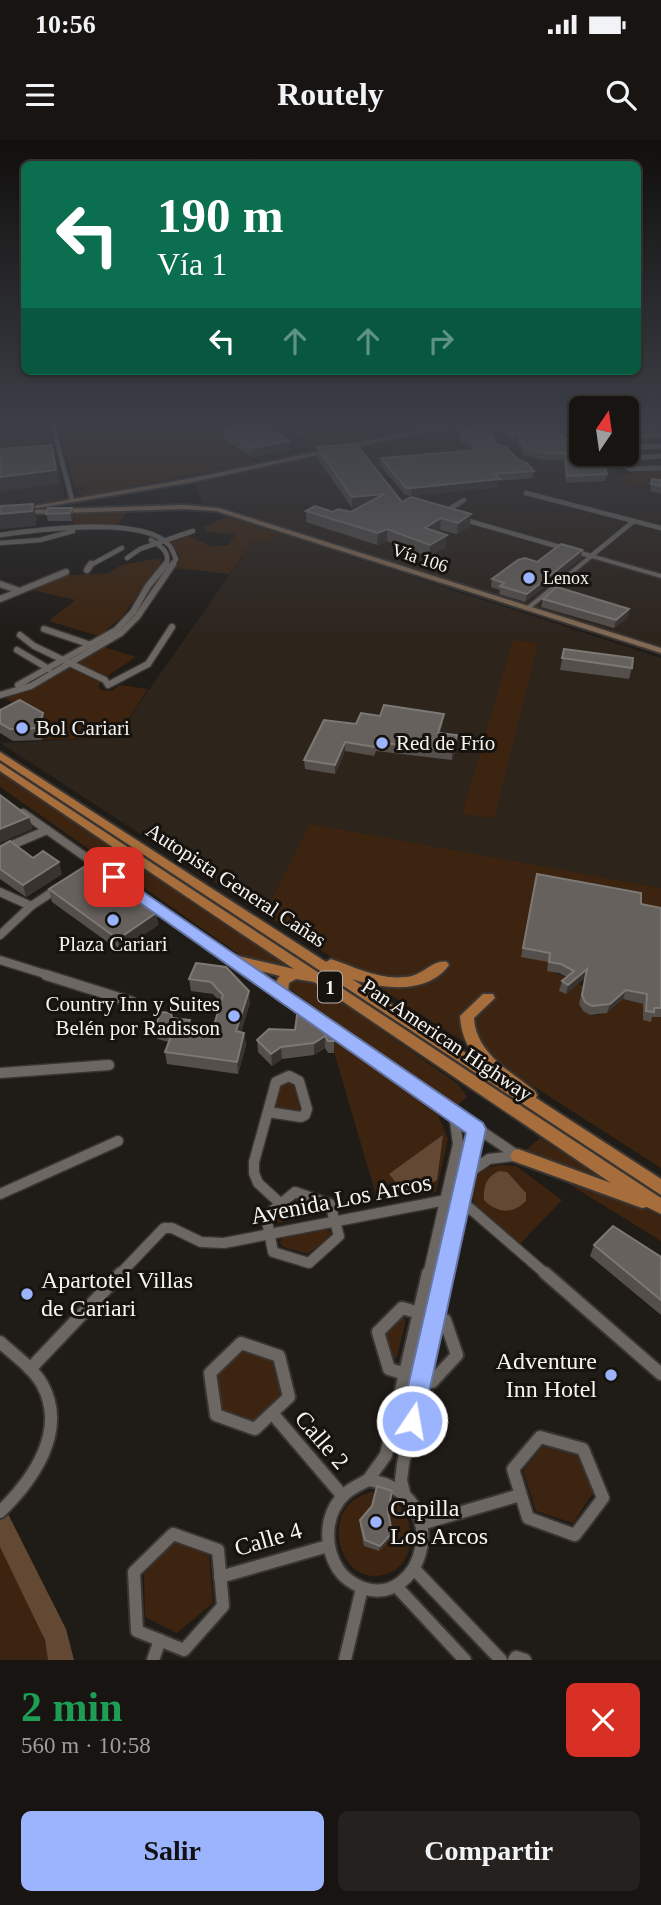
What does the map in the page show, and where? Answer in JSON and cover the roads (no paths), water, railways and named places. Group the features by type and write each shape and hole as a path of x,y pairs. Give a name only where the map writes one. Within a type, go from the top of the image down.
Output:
{"highway":[{"name":"Autopista General Cañas","path":"0,755 661,1185"},
{"name":"Pan American Highway","path":"0,766 661,1208"},
{"path":"109,827 349,974 383,982 402,982 427,976 442,965"},
{"path":"234,960 322,981"},
{"path":"282,995 283,980 296,974"},
{"path":"488,998 472,1009 467,1022 472,1042 484,1056 544,1107 661,1185"},
{"path":"518,1156 661,1208"}],"main road":[{"path":"51,507 91,497"},
{"name":"Vía 106","path":"0,512 51,507 195,506 217,509 661,651"}],"street":[{"path":"541,497 661,528"},
{"path":"443,513 464,500"},
{"path":"434,510 661,576"},
{"path":"528,608 634,521"},
{"path":"0,535 74,529 126,529 164,541 174,551 175,562 117,636 27,687 0,693"},
{"path":"0,543 33,541 74,529 122,532 157,544 168,556 167,563 148,586 136,613 66,663 0,693"},
{"path":"113,553 129,559 157,544 193,531"},
{"path":"87,570 89,565 122,548"},
{"path":"0,598 66,572"},
{"path":"0,584 17,590"},
{"path":"20,635 34,646 66,663 106,680 108,685 148,664 172,627"},
{"path":"44,629 91,645"},
{"path":"17,650 49,669"},
{"path":"9,804 518,1156"},
{"path":"0,850 47,830"},
{"path":"84,870 94,863"},
{"path":"0,935 31,906 63,885"},
{"path":"0,892 31,906"},
{"path":"0,960 132,1002"},
{"path":"0,1073 109,1065"},
{"path":"268,1112 301,1117 305,1115 307,1109 299,1081 289,1076 275,1082 268,1112 254,1173 258,1183 281,1204"},
{"path":"404,1493 402,1464 434,1317 453,1201 458,1144 454,1114"},
{"path":"368,1480 386,1455 419,1313 453,1201 465,1177 476,1129"},
{"path":"0,1194 118,1141"},
{"path":"465,1177 482,1161 505,1155 518,1156"},
{"path":"295,1192 330,1204 335,1222 339,1236 309,1263 273,1252 266,1216 295,1192"},
{"name":"Avenida Los Arcos","path":"30,1369 164,1228 172,1228 201,1242 212,1243 453,1201 466,1204 661,1374"},
{"path":"402,1308 434,1317 445,1320 457,1355 432,1382 389,1369 378,1332 402,1308"},
{"path":"0,1342 30,1369 47,1396 51,1427 47,1445 38,1464 2,1510"},
{"path":"240,1343 279,1356 289,1397 272,1413 256,1429 216,1415 210,1373 240,1343"},
{"name":"Calle 2","path":"272,1413 341,1494"},
{"path":"540,1437 583,1449 603,1497 575,1535 528,1518 520,1495 513,1469 540,1437"},
{"path":"368,1480 381,1480 404,1493 415,1507 421,1524 423,1540 414,1569 396,1586 373,1590 362,1587 346,1578 334,1564 328,1546 329,1518 341,1494 368,1480"},
{"path":"421,1524 520,1495"},
{"path":"173,1534 218,1550 220,1577 223,1606 184,1650 137,1631 134,1572 173,1534"},
{"name":"Calle 4","path":"220,1577 328,1546"},
{"path":"414,1569 501,1660"},
{"path":"396,1586 465,1660"},
{"path":"345,1660 362,1587"},
{"path":"153,1660 160,1640"},
{"path":"514,1660 516,1657 525,1660"}],"waterway":[{"path":"0,1522 57,1638 61,1660"}],"place":[{"name":"Lenox","path":"529,578"},
{"name":"Bol Cariari","path":"22,728"},
{"name":"Red de Frío","path":"382,743"},
{"name":"Plaza Cariari","path":"113,920"},
{"name":"Country Inn y Suites Belén por Radisson","path":"234,1016"},
{"name":"Apartotel Villas de Cariari","path":"27,1294"},
{"name":"Adventure Inn Hotel","path":"611,1375"},
{"name":"Capilla Los Arcos","path":"376,1522"}]}
